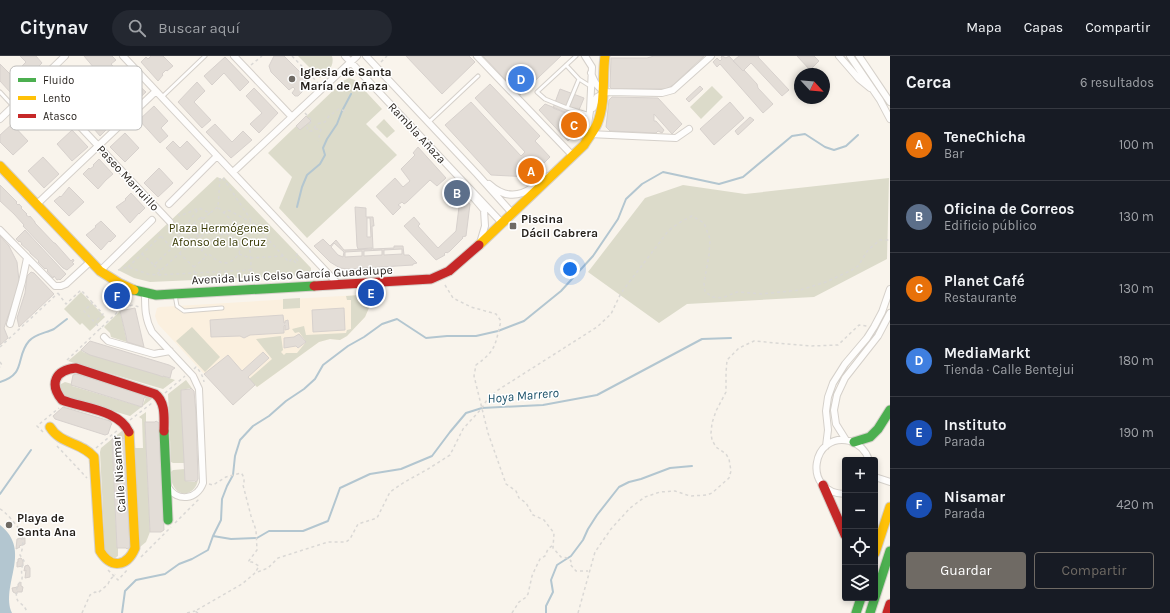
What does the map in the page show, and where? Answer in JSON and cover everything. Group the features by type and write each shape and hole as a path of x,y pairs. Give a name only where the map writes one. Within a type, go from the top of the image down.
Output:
{"main road":[{"name":"Avenida Luis Celso García Guadalupe","path":"0,166 100,271 114,281 145,294 251,290 431,279 449,271 479,245 584,145 589,134 598,123 600,115 604,92 602,68 605,56"},
{"name":"Calle Nisamar","path":"91,452 95,461 100,551 104,558 109,562 114,564 122,563 131,557 135,548 130,434 125,424 113,417 62,400 58,396 54,384 59,373 70,368 76,368 151,392 159,397"},
{"path":"159,397 163,406 168,487 168,520"},
{"path":"850,441 870,437 878,429 890,410"},
{"path":"48,431 52,432 58,437 85,447 91,452"},
{"path":"823,485 842,529"},
{"path":"878,544 890,507"},
{"path":"870,613 890,551"},
{"path":"850,613 852,601"},
{"path":"856,613 860,601"},
{"path":"887,613 890,604"}],"street":[{"path":"55,66 65,56"},
{"path":"123,56 132,66"},
{"path":"234,56 292,118"},
{"name":"Rambla Añaza","path":"345,56 456,175"},
{"path":"233,172 357,56"},
{"name":"Rambla Añaza","path":"366,56 477,174"},
{"path":"477,56 573,156"},
{"name":"Avenida Luis Celso García Guadalupe","path":"585,56 592,67 589,134"},
{"path":"590,113 597,97 604,92 662,93 674,90 711,56"},
{"path":"839,56 866,86 873,89"},
{"path":"850,56 880,100 890,119"},
{"path":"859,56 890,102"},
{"path":"592,73 596,85 604,92"},
{"path":"142,76 338,284"},
{"path":"142,104 156,91"},
{"path":"0,119 10,110"},
{"path":"589,134 676,138 689,129"},
{"name":"Paseo Marruillo","path":"83,130 170,222"},
{"path":"36,205 115,130"},
{"path":"168,204 217,156"},
{"path":"477,174 493,188 503,193 519,195 533,187 543,178 553,175"},
{"path":"477,174 512,214"},
{"path":"456,175 502,223"},
{"path":"456,175 484,210 485,226 479,245"},
{"path":"100,271 152,220"},
{"path":"0,230 55,286 66,284 91,261"},
{"path":"10,324 27,258"},
{"path":"826,446 828,430 826,411 828,397 833,383 845,364 867,338 874,327 882,312 890,290"},
{"path":"145,294 145,314 148,325 152,332 193,376 199,389 203,483 195,495 186,498 173,494 168,487"},
{"path":"867,457 862,448 850,441 836,424 834,410 837,395 845,378 878,336 890,313"},
{"path":"104,337 108,341 154,354 170,351"},
{"path":"842,494 833,492 823,485 818,478 816,467 819,455 826,446 835,441 850,441"},
{"path":"878,479 890,482"}],"lane":[{"path":"162,97 205,56"},
{"path":"576,56 537,92 545,99 567,108 590,113"},
{"path":"566,65 579,79 591,86"},
{"path":"429,122 478,76"},
{"path":"567,108 579,79"},
{"path":"0,92 10,102"},
{"path":"174,294 177,306 184,311 222,308"}],"path":[{"path":"247,70 262,56"},
{"path":"292,56 323,88"},
{"path":"376,67 387,56"},
{"path":"302,108 312,121 307,127 308,130 312,132 315,129 321,129 318,141"},
{"path":"315,129 317,124 325,122 329,116 339,109 345,111"},
{"path":"190,227 201,217 203,219 218,207 222,178 252,223 289,262 292,259 296,263 298,261 295,257 298,253"},
{"path":"218,207 245,234 248,242 250,258 251,290"},
{"path":"178,214 180,216 199,208 210,213"},
{"path":"198,236 187,224 199,208"},
{"path":"223,213 228,210 252,223"},
{"path":"187,613 195,611 242,584 255,573 268,568 278,558 328,542 346,542 350,539 358,524 376,518 390,492 450,455 463,429 482,408 488,398 498,390 597,327 612,314 621,293 668,230 682,221 692,216 704,223 710,239 704,283 705,292 713,298 722,298 736,292 761,294 800,290 826,282 858,266 868,250 880,240 890,240"},
{"path":"157,275 198,236 200,238 210,227 203,219"},
{"path":"188,245 174,229 178,225 207,256"},
{"path":"158,233 172,248"},
{"path":"194,268 209,254 222,263 233,261 239,254 239,243 234,237 224,233 214,239 202,250"},
{"path":"118,270 128,267 161,236"},
{"path":"154,265 182,238"},
{"path":"180,253 194,268 195,281"},
{"path":"142,254 160,271"},
{"path":"239,254 250,258 283,256"},
{"path":"128,267 148,274 157,275 250,270"},
{"path":"445,285 453,298 471,307 496,314 500,321 496,345 488,357 476,365 474,376 488,433 506,484 516,491 519,498 526,503 533,515 544,520 554,533 553,548 561,557 568,558 571,561 570,564 576,571 589,571"},
{"path":"0,346 58,293 66,304 81,290 103,314 95,322"},
{"path":"92,302 84,311 101,328 104,337"},
{"path":"63,364 123,307 133,305 138,307 145,306"},
{"path":"578,613 595,552 611,529 630,508 645,496 660,492 675,491 690,496 707,495 712,493 729,478 731,471 729,459 726,454 716,447 712,440 712,422 726,392 727,360 738,348 754,341 810,346 838,345 859,325 874,327"},
{"path":"0,362 2,364 0,367"},
{"path":"91,452 184,378"},
{"path":"48,431 38,426 61,406"},
{"path":"53,442 91,482"},
{"path":"208,484 213,485 240,473 243,475 243,485 256,530 257,550 248,562 252,562 259,566 255,573"},
{"path":"0,509 11,518 22,534 22,551 20,555 24,561 22,581 17,585 17,596 18,600 26,608 27,613"},
{"path":"141,557 168,530"},
{"path":"512,613 519,602 528,594 532,576 540,559 545,556 548,548 553,545"},
{"path":"104,565 118,580 131,566"},
{"path":"82,613 90,595 95,592 100,592 101,588 114,575"}],"shaded area":[{"path":"375,294 365,317 347,336 340,340 330,339 319,342 257,387 255,385 233,405 158,324 155,316 157,308 160,307"}],"green space":[{"path":"298,56 332,56 333,60 330,69 320,78"},
{"path":"349,78 355,80 382,109 366,124 397,155 307,238 279,208 292,177 268,153 343,81"},
{"path":"712,86 723,97 701,119 690,107"},
{"path":"384,119 395,131 387,138 376,127"},
{"name":"Plaza Hermógenes Afonso de la Cruz","path":"217,177 222,179 224,177 311,268 311,272 308,275 150,282 134,278 118,270"},
{"path":"889,178 887,259 814,297 687,304 659,323 588,272 645,198 683,185 745,194"},
{"path":"81,292 105,317 90,331 82,323 80,325 64,309"},
{"path":"375,294 365,317 347,336 340,340 330,339 319,342 257,387 249,379 272,359 256,339 281,336 283,350 281,352 284,355 286,353 297,353 306,342 299,332 295,333 292,329 304,326 306,335 346,333 347,330 351,329 351,300 347,300 346,296"},
{"path":"300,298 300,308 283,309 283,299"},
{"path":"120,311 127,342 111,337 110,333 104,327"},
{"path":"192,327 220,357 205,372 176,341"},
{"path":"81,350 83,352 175,380 163,389 68,361"},
{"path":"186,380 194,391 191,388 181,390 185,463 173,463 171,462 168,394"},
{"path":"65,382 72,384 72,386 142,407 130,416 66,397 60,388 61,384"},
{"path":"144,394 153,398 142,406 146,397"},
{"path":"146,412 145,423 150,532 146,542 140,547 135,448 143,448 142,419 139,417"},
{"path":"123,430 125,440 123,438 112,440 118,548 118,556 115,558 109,556 105,551 100,452 101,448"},
{"path":"185,469 186,481 196,482 198,479 195,488 188,493 176,490 172,482 171,472 173,470"}],"water":[{"path":"0,525 9,535 14,546 15,557 9,602 12,613 0,613"}],"building":[{"path":"20,56 36,56 42,63 39,66 22,66 26,62"},
{"path":"84,56 112,56 116,60 111,64 113,66 92,66"},
{"path":"151,56 163,56 173,66 162,74 163,75 158,81 141,62 146,57 148,59"},
{"name":"Iglesia de Santa María de Añaza","path":"274,56 284,56 311,83 298,96 295,96 292,93 295,89 293,87 289,90 271,72 269,66"},
{"path":"406,56 469,56 475,62 442,94"},
{"path":"483,56 561,56 520,95"},
{"path":"654,56 704,56 673,85 666,89 612,89 610,87 611,58 647,58"},
{"path":"722,56 726,58 729,56 743,71 744,70 773,104 763,113 720,64 717,67 713,62 717,58 720,61"},
{"path":"739,56 759,56 758,57 789,90 782,96 751,63 743,71 733,61"},
{"path":"797,56 814,56 819,61 812,68 808,68"},
{"path":"225,57 249,82 240,91 224,73 212,85 204,76"},
{"path":"0,64 10,74 10,92 0,81"},
{"path":"197,82 205,91 194,102 211,120 202,128 178,102"},
{"path":"490,84 540,136 535,141 550,157 530,177 491,175 445,125 471,102 521,156 525,152 475,98"},
{"path":"700,86 703,89 689,102 686,99"},
{"path":"142,88 146,92 142,96"},
{"path":"254,88 278,113 259,133 250,124 262,113 246,96"},
{"path":"560,89 584,98 576,117 553,108"},
{"path":"612,97 658,98 682,124 672,134 654,114 654,121 656,121 664,130 662,133 658,131 656,133 610,131 606,127 609,100"},
{"path":"730,102 744,118 714,145 700,129"},
{"path":"545,104 580,118 575,131 568,141 539,110"},
{"path":"154,106 168,121 161,128 168,136 160,143 142,123 142,117"},
{"path":"306,116 311,121 300,130 296,126"},
{"path":"750,117 754,120 738,135 735,131"},
{"path":"215,124 232,142 243,131 252,140 231,158 206,132"},
{"path":"10,126 10,130 18,130 28,141 13,155 0,142 0,135"},
{"path":"72,130 88,147 72,161 57,144"},
{"path":"95,130 106,130 100,136"},
{"path":"125,133 139,148 125,162 110,147"},
{"path":"173,141 180,148 187,141 201,156 187,170 166,148"},
{"path":"418,147 446,178 437,186 430,180 407,202 404,204 402,202 398,205 401,207 393,215 376,196 395,178 403,187 410,181 401,169 415,155 413,153"},
{"path":"43,157 59,174 44,188 28,171"},
{"path":"99,159 113,174 98,189 83,174 89,168 90,169 94,166 93,165"},
{"path":"159,168 173,183 158,197 144,183"},
{"path":"450,183 470,204 466,236 462,237 463,238 450,251 444,254 445,255 436,260 404,226 414,217 420,224 418,226 438,248 456,231 459,207 443,190"},
{"path":"0,185 17,202 16,203 18,205 19,204 22,207 21,208 27,214 26,215 29,217 30,216 71,261 73,259 74,261 72,262 74,264 67,270 63,268 23,226 24,225 14,214 0,201"},
{"path":"69,187 84,202 69,216 54,201 60,196 61,197"},
{"path":"131,193 145,208 130,223 116,207 126,200 125,199"},
{"path":"355,207 366,208 366,217 373,217 373,249 403,246 404,255 409,255 417,263 413,265 348,269 340,268 330,262 314,246 323,239 330,246 336,240 344,250 372,249 358,249","holes":["367,218 370,218 371,237 367,237","334,243 344,252 343,257 338,255 331,247","402,249 402,254 384,255 384,250","382,250 382,255 364,256 364,251","362,251 362,256 345,257 345,252"]},
{"path":"101,221 116,236 101,250 86,235"},
{"path":"25,230 66,274 60,280 57,280 54,276 53,278 47,271 48,270 46,268 45,269 38,262 39,261 21,244 20,241 19,242 16,239"},
{"path":"0,236 9,246 17,262 19,281 4,328 8,338 0,345"},
{"path":"31,272 34,273 54,294 19,327 17,318 25,293 27,276"},
{"path":"135,308 144,347 127,342 120,311"},
{"path":"344,308 345,330 313,332 312,310"},
{"path":"283,315 284,323 288,320 289,329 285,330 285,325 284,333 250,335 244,338 240,336 211,337 210,320"},
{"path":"299,334 306,342 298,348 296,346 284,348 284,338 294,337"},
{"path":"90,341 175,368 172,370 170,378 163,377 90,355 81,350"},
{"path":"263,352 269,358 248,377 255,385 233,405 204,374 228,355 242,371"},
{"path":"77,374 144,394 146,397 144,398 142,407 71,385 73,375"},
{"path":"191,388 194,391 196,413 198,479 196,482 185,481 181,390"},
{"path":"63,407 110,421 112,424 108,434 105,435 55,419 53,416"},
{"path":"156,421 159,423 164,530 161,532 150,532 145,422"},
{"path":"123,438 125,440 130,547 127,549 117,548 112,439"},
{"path":"25,538 25,544 16,549 17,539"},
{"path":"21,558 23,561 23,566 17,567 18,559"},
{"path":"28,565 30,568 30,577 25,578 25,566"},
{"path":"21,582 21,586 23,587 22,592 17,592 17,594 13,592 12,588 18,587 18,584"}],"waterway":[{"path":"297,207 307,175 320,164 325,155 323,148 337,124 351,94"},
{"path":"122,613 125,591 136,580 165,574 179,564 208,550 221,520 222,499 233,475 235,456 240,440 253,426 269,416 286,401 304,389 315,379 323,365 348,346 382,324 397,319 426,338 476,336 498,331 524,321 561,291 593,256 618,219 626,199 642,184 663,172 719,184 743,177 792,136 805,134 825,147 834,150 846,146 858,135"},
{"path":"0,382 8,379 17,370 22,353 31,339 37,335 54,329 67,319"},
{"name":"Hoya Marrero","path":"213,536 231,539 257,538 269,531 303,531 328,521 340,488 370,474 401,469 432,456 466,413 482,408 543,405 597,395 702,339 731,338"},
{"path":"0,494 31,450"},
{"path":"546,613 546,606 553,592 551,580 557,565 571,556 583,540 597,515 619,487 670,468 692,466"}],"traffic: fast":[{"path":"134,290 156,295 314,286"},
{"path":"854,442 870,437 878,429 890,410"},
{"path":"164,431 168,520"},
{"path":"870,613 890,551"},
{"path":"856,613 860,601"}],"traffic: slow":[{"path":"479,245 584,145 596,127 602,108 605,56"},
{"path":"0,166 100,271 119,283 134,290"},
{"path":"50,427 59,437 83,448 94,457 100,551 104,557 114,563 123,562 128,559 135,548 129,432"},
{"path":"878,544 890,507"}],"traffic: jam":[{"path":"314,286 431,279 449,271 479,245"},
{"path":"129,432 124,425 109,414 62,400 58,394 55,383 59,375 69,369 76,368 155,394 159,397 163,406 164,431"},
{"path":"823,485 842,529"},
{"path":"887,613 890,604"}],"place":[{"name":"Iglesia de Santa María de Añaza","path":"292,79"},
{"name":"MediaMarkt","path":"521,79"},
{"name":"Planet Café","path":"574,125"},
{"name":"TeneChicha","path":"531,171"},
{"name":"Oficina de Correos","path":"457,193"},
{"name":"Piscina Dácil Cabrera","path":"513,226"},
{"name":"Instituto","path":"371,293"},
{"name":"Nisamar","path":"117,296"},
{"name":"Playa de Santa Ana","path":"9,525"}]}
